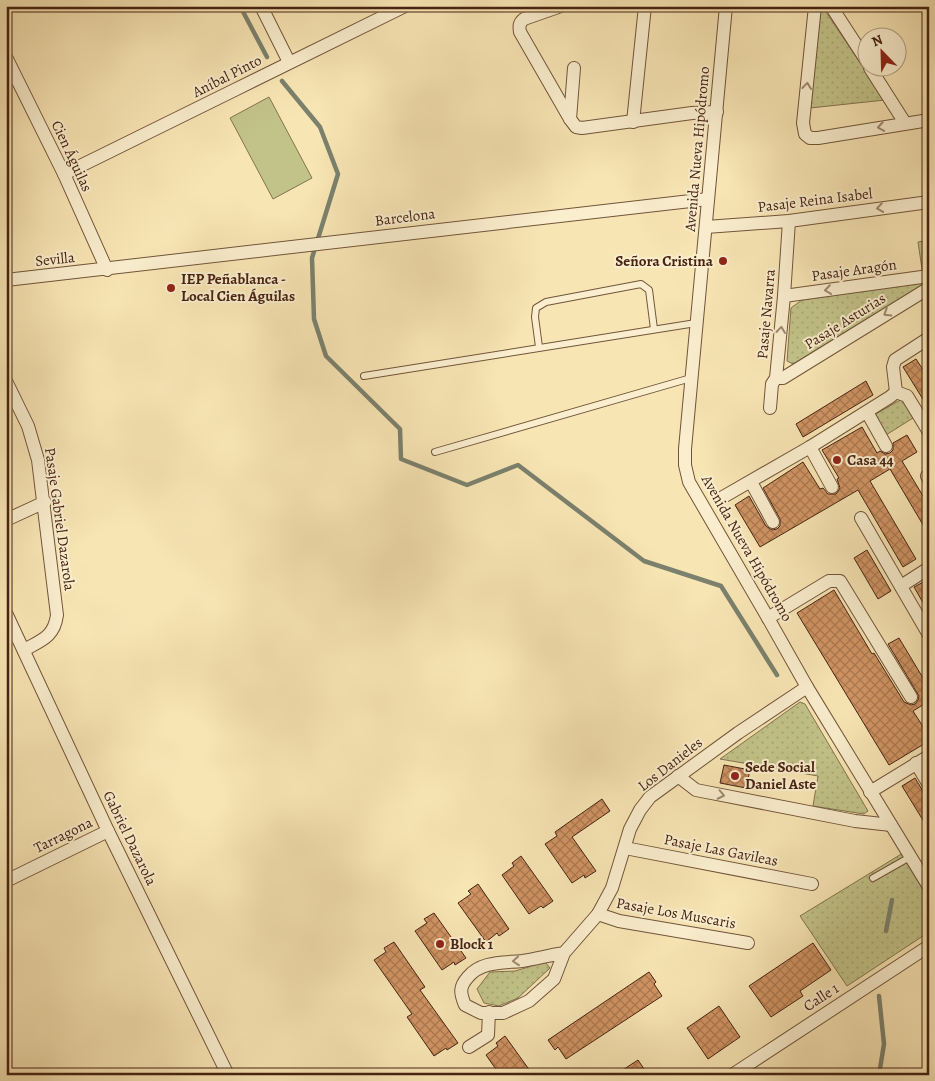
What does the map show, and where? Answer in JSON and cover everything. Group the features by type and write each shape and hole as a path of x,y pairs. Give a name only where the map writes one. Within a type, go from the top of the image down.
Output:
{"street":[{"path":"261,6 289,62"},
{"name":"Aníbal Pinto","path":"64,174 405,6"},
{"path":"562,6 524,19 519,27 520,32 576,127 582,128 692,113 716,112"},
{"path":"633,122 645,6"},
{"name":"Avenida Nueva Hipódromo","path":"726,6 691,378 685,466 689,482 807,687 910,857 927,879"},
{"path":"815,6 803,123 805,134 810,138 818,138 929,120"},
{"path":"831,6 858,48"},
{"name":"Cien Águilas","path":"6,57 64,174 107,270"},
{"path":"570,119 574,68"},
{"path":"876,78 905,123"},
{"name":"Barcelona","path":"107,270 296,246 708,199"},
{"name":"Pasaje Reina Isabel","path":"706,227 789,221 929,202"},
{"name":"Pasaje Navarra","path":"770,408 772,384 776,378 789,221"},
{"name":"Sevilla","path":"6,280 107,270"},
{"name":"Pasaje Aragón","path":"784,296 929,276"},
{"name":"Pasaje Asturias","path":"776,378 783,378 929,288"},
{"path":"896,392 893,367 895,360 929,338"},
{"name":"Pasaje Gabriel Dazarola","path":"6,381 28,426 38,460 58,614 56,625 52,632 43,640 24,650"},
{"path":"724,497 810,447 896,392"},
{"path":"896,392 907,396 929,432"},
{"path":"867,412 886,446"},
{"path":"810,447 832,487"},
{"path":"751,482 773,522"},
{"path":"6,520 44,502"},
{"path":"861,518 929,635"},
{"path":"901,586 929,568"},
{"path":"768,618 829,580 840,581 911,697"},
{"name":"Gabriel Dazarola","path":"6,613 108,831 228,1075"},
{"name":"Los Danieles","path":"564,953 598,914 612,888 630,829 640,810 650,797 738,733 807,687"},
{"path":"870,792 929,756"},
{"path":"916,763 929,785"},
{"path":"678,776 696,790 855,821 891,825"},
{"name":"Tarragona","path":"6,881 108,831"},
{"name":"Pasaje Las Gavileas","path":"625,848 812,884"},
{"name":"Pasaje Los Muscaris","path":"598,914 619,921 748,942"},
{"name":"Calle 1","path":"732,1075 929,946"},
{"path":"564,953 554,980 529,1001 503,1013 481,1013 465,1005 460,994 464,982 473,970 489,964 524,961 564,953"},
{"path":"469,1047 488,1035 489,1012"}],"lane":[{"path":"539,347 535,316 536,308 546,302 641,284 649,290 654,329"},
{"path":"364,376 696,323"},
{"path":"435,452 691,378"},
{"path":"873,878 910,857"}],"green space":[{"path":"822,6 858,60 858,78 870,78 885,100 810,108"},
{"path":"269,97 312,178 273,199 230,118"},
{"path":"929,240 929,268 922,269 918,242"},
{"path":"923,282 924,284 793,364 787,361 791,308 802,300"},
{"path":"902,399 913,418 886,435 874,415"},
{"path":"800,702 805,704 868,811 864,814 813,806 818,776 720,759"},
{"path":"903,853 929,899 929,932 847,986 800,916"},
{"path":"545,962 550,968 518,998 499,1006 484,1003 477,989 490,972 515,971"}],"building":[{"path":"916,359 929,379 929,409 903,367"},
{"path":"866,381 873,395 803,437 796,424"},
{"path":"862,427 877,453 880,451 885,454 890,453 893,450 893,443 907,435 917,452 902,461 929,506 929,535 890,469 870,481 916,559 903,567 858,490 760,547 735,505 749,496 766,526 772,530 777,529 780,526 780,519 763,488 803,462 820,489 823,488 828,494 836,494 840,488 837,479 839,478 822,450"},
{"path":"867,550 891,591 878,599 854,558"},
{"path":"929,579 929,613 914,587"},
{"path":"834,590 872,654 874,653 904,702 911,705 915,704 919,696 888,644 899,638 929,688 929,701 913,711 929,736 929,741 889,765 797,613"},
{"name":"Sede Social Daniel Aste","path":"724,765 750,770 746,788 720,783"},
{"path":"915,778 929,801 929,830 902,786"},
{"path":"602,799 610,811 572,837 596,871 585,878 584,875 572,883 545,844 557,836 555,832"},
{"path":"521,856 553,901 529,914 502,875 514,866 512,863"},
{"path":"478,884 509,929 499,936 497,933 486,942 458,903 471,894 468,891"},
{"name":"Block 1","path":"434,913 466,958 455,965 454,962 442,970 415,931 427,923 424,919"},
{"path":"394,942 425,987 420,990 458,1043 434,1056 407,1017 412,1014 374,960 386,952 384,948"},
{"path":"813,943 831,970 800,991 803,996 771,1017 749,986"},
{"path":"649,972 662,996 566,1059 558,1047 555,1050 548,1040"},
{"path":"719,1006 740,1037 708,1059 687,1028"},
{"path":"505,1036 533,1075 500,1075 486,1055 498,1046 496,1043"},
{"path":"638,1060 648,1075 615,1075"}],"waterway":[{"path":"240,6 267,57"},
{"path":"282,81 320,127 338,174 312,258 314,319 326,356 400,429 401,459 467,485 518,465 644,561 721,586 777,675"},
{"path":"886,931 892,900"},
{"path":"879,996 884,1044 879,1075"}],"place":[{"name":"Señora Cristina","path":"723,261"},
{"name":"IEP Peñablanca - Local Cien Águilas","path":"171,288"},
{"name":"Casa 44","path":"837,460"},
{"name":"Sede Social Daniel Aste","path":"735,776"},
{"name":"Block 1","path":"440,944"}]}
